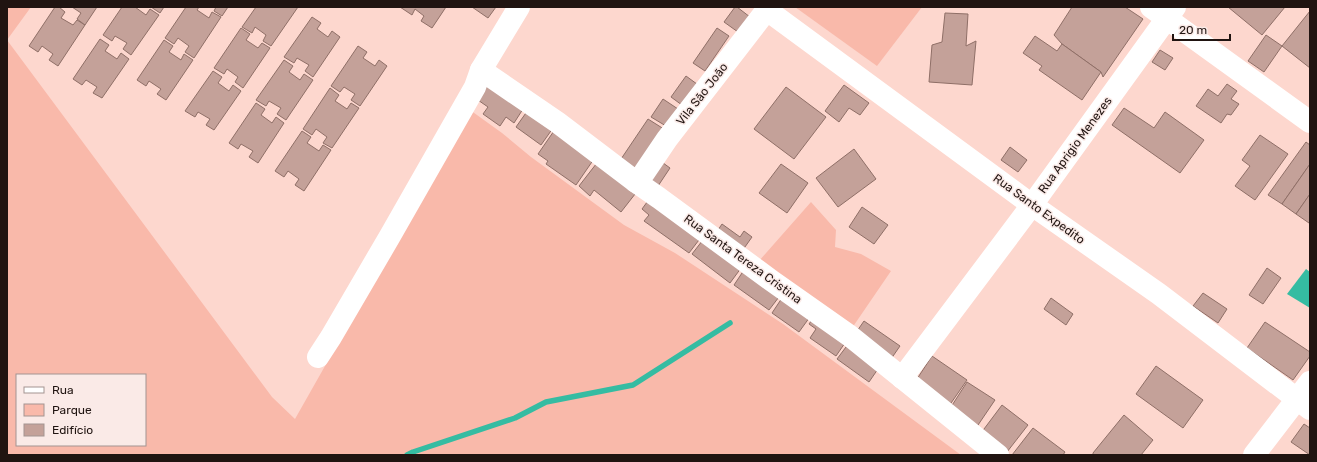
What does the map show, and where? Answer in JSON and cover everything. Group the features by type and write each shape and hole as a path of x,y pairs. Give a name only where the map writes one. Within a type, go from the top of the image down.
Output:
{"street":[{"path":"318,357 394,229 475,87 481,70 519,7"},
{"name":"Vila São João","path":"636,182 644,173 667,139 768,8"},
{"name":"Rua Santo Expedito","path":"768,8 1032,205 1159,294 1304,404"},
{"path":"1164,11 1310,122"},
{"name":"Rua Aprigio Menezes","path":"902,378 1032,205 1164,11"},
{"name":"Rua Santa Tereza Cristina","path":"481,70 557,122 636,182 666,202 772,281 850,336 998,455"},
{"path":"1254,455 1304,404 1310,382"}],"green space":[{"path":"7,7 31,7 7,40"},
{"path":"795,7 922,7 877,66"},
{"path":"7,40 272,397 295,419 470,110 624,225 675,253 783,324 961,455 7,455"},
{"path":"811,202 836,230 835,247 861,254 891,271 850,331 759,261"}],"water":[{"path":"1306,269 1310,272 1310,308 1287,294"}],"building":[{"path":"55,7 59,7 65,12 61,18 73,25 77,20 85,25 58,66 49,60 53,54 42,46 38,52 29,46"},
{"path":"72,7 97,7 85,25 77,19 81,13"},
{"path":"122,7 135,7 146,15 150,9 159,15 131,55 123,49 127,43 115,36 112,41 103,35"},
{"path":"151,7 164,7 160,13"},
{"path":"186,7 199,7 197,10 209,18 212,12 221,17 194,58 185,52 189,46 178,38 174,44 165,38"},
{"path":"216,7 228,7 222,16 214,11"},
{"path":"256,7 298,7 271,46 263,41 266,35 255,27 252,33 242,27"},
{"path":"400,7 446,7 432,28 421,21 424,16 415,9 412,15"},
{"path":"472,7 496,7 488,18"},
{"path":"735,7 750,17 738,32 724,22"},
{"path":"1072,7 1125,7 1143,19 1103,77 1101,72 1062,44 1054,35"},
{"path":"1228,7 1285,7 1262,35"},
{"path":"1310,11 1310,68 1282,46"},
{"path":"945,13 968,14 966,46 976,41 972,85 929,82 932,45 942,42"},
{"path":"312,17 321,23 317,29 328,37 332,31 340,37 313,77 305,71 309,65 297,58 294,63 284,57"},
{"path":"241,28 250,34 246,40 258,48 262,43 270,48 243,88 235,82 238,77 227,69 224,74 214,68"},
{"path":"717,28 729,36 705,71 693,63"},
{"path":"1266,35 1282,46 1264,72 1248,61"},
{"path":"1035,36 1057,51 1062,44 1101,72 1082,100 1039,70 1042,66 1023,53"},
{"path":"100,39 109,45 105,51 117,59 121,53 129,59 102,98 93,93 97,87 86,80 82,85 73,79"},
{"path":"164,40 173,46 169,52 181,60 184,54 193,60 166,100 157,94 161,89 149,81 146,86 137,80"},
{"path":"358,46 367,52 363,58 375,66 379,60 387,66 360,106 351,100 355,94 344,87 340,92 331,86"},
{"path":"1160,50 1173,58 1165,70 1152,62"},
{"path":"284,60 293,66 289,72 300,80 304,74 313,80 286,120 277,114 281,108 269,101 266,106 256,100"},
{"path":"213,71 222,77 218,83 229,91 233,85 241,91 214,130 206,125 210,119 198,112 195,117 185,111"},
{"path":"686,76 701,87 686,108 671,97"},
{"path":"485,83 523,109 514,123 506,117 500,126 483,114 488,107 475,98"},
{"path":"1227,84 1237,91 1231,99 1239,104 1231,115 1227,114 1221,123 1196,106 1208,89 1218,96"},
{"path":"844,85 869,103 860,115 849,108 839,122 825,111"},
{"path":"786,87 826,117 794,159 754,129"},
{"path":"330,88 339,95 335,101 347,109 351,103 359,108 332,148 323,143 327,137 316,129 312,135 303,129"},
{"path":"663,99 678,109 666,126 651,117"},
{"path":"256,103 265,109 261,115 272,123 276,117 284,123 258,163 249,157 253,151 241,144 238,149 229,143"},
{"path":"1124,108 1154,128 1165,112 1204,140 1180,173 1112,125"},
{"path":"528,110 553,128 541,145 516,127"},
{"path":"648,119 667,131 633,171 619,162"},
{"path":"556,128 596,156 576,185 546,164 548,161 538,154"},
{"path":"302,131 311,137 307,143 319,151 323,145 331,150 304,191 295,185 299,179 288,171 284,177 275,171"},
{"path":"1260,135 1288,154 1255,200 1235,186 1250,166 1242,160"},
{"path":"1306,142 1310,145 1310,164 1282,204 1268,195"},
{"path":"1010,147 1027,160 1018,172 1001,160"},
{"path":"854,149 876,179 838,207 816,178"},
{"path":"600,159 639,189 621,212 594,190 590,196 579,186"},
{"path":"659,160 670,168 654,192 642,183"},
{"path":"781,164 808,183 787,213 759,193"},
{"path":"1310,164 1310,194 1296,214 1282,204"},
{"path":"1310,194 1310,222 1309,223 1296,214"},
{"path":"650,198 702,236 689,253 644,221 649,215 642,209"},
{"path":"862,207 888,225 874,244 849,227"},
{"path":"722,224 740,237 744,231 752,237 740,254 714,236"},
{"path":"706,236 744,264 730,283 692,254"},
{"path":"746,267 782,293 769,310 734,285"},
{"path":"1267,268 1281,278 1263,304 1249,295"},
{"path":"1203,293 1227,309 1218,323 1193,306"},
{"path":"784,295 812,314 799,332 772,313"},
{"path":"1051,298 1073,314 1066,325 1044,309"},
{"path":"814,317 847,340 836,356 810,338 816,329 809,324"},
{"path":"864,321 900,346 891,359 855,334"},
{"path":"1265,322 1310,352 1310,356 1293,380 1247,348"},
{"path":"849,343 880,366 869,382 837,359"},
{"path":"932,356 967,380 949,406 915,382"},
{"path":"1156,366 1203,400 1183,428 1136,394"},
{"path":"967,382 995,400 976,428 949,410"},
{"path":"1002,405 1028,425 1007,452 981,433"},
{"path":"1124,415 1153,440 1141,455 1093,455 1093,453"},
{"path":"1304,424 1310,428 1310,455 1291,442"},
{"path":"1033,428 1065,452 1063,455 1012,455"}],"waterway":[{"path":"407,455 515,418 546,402 633,385 730,323"}]}
